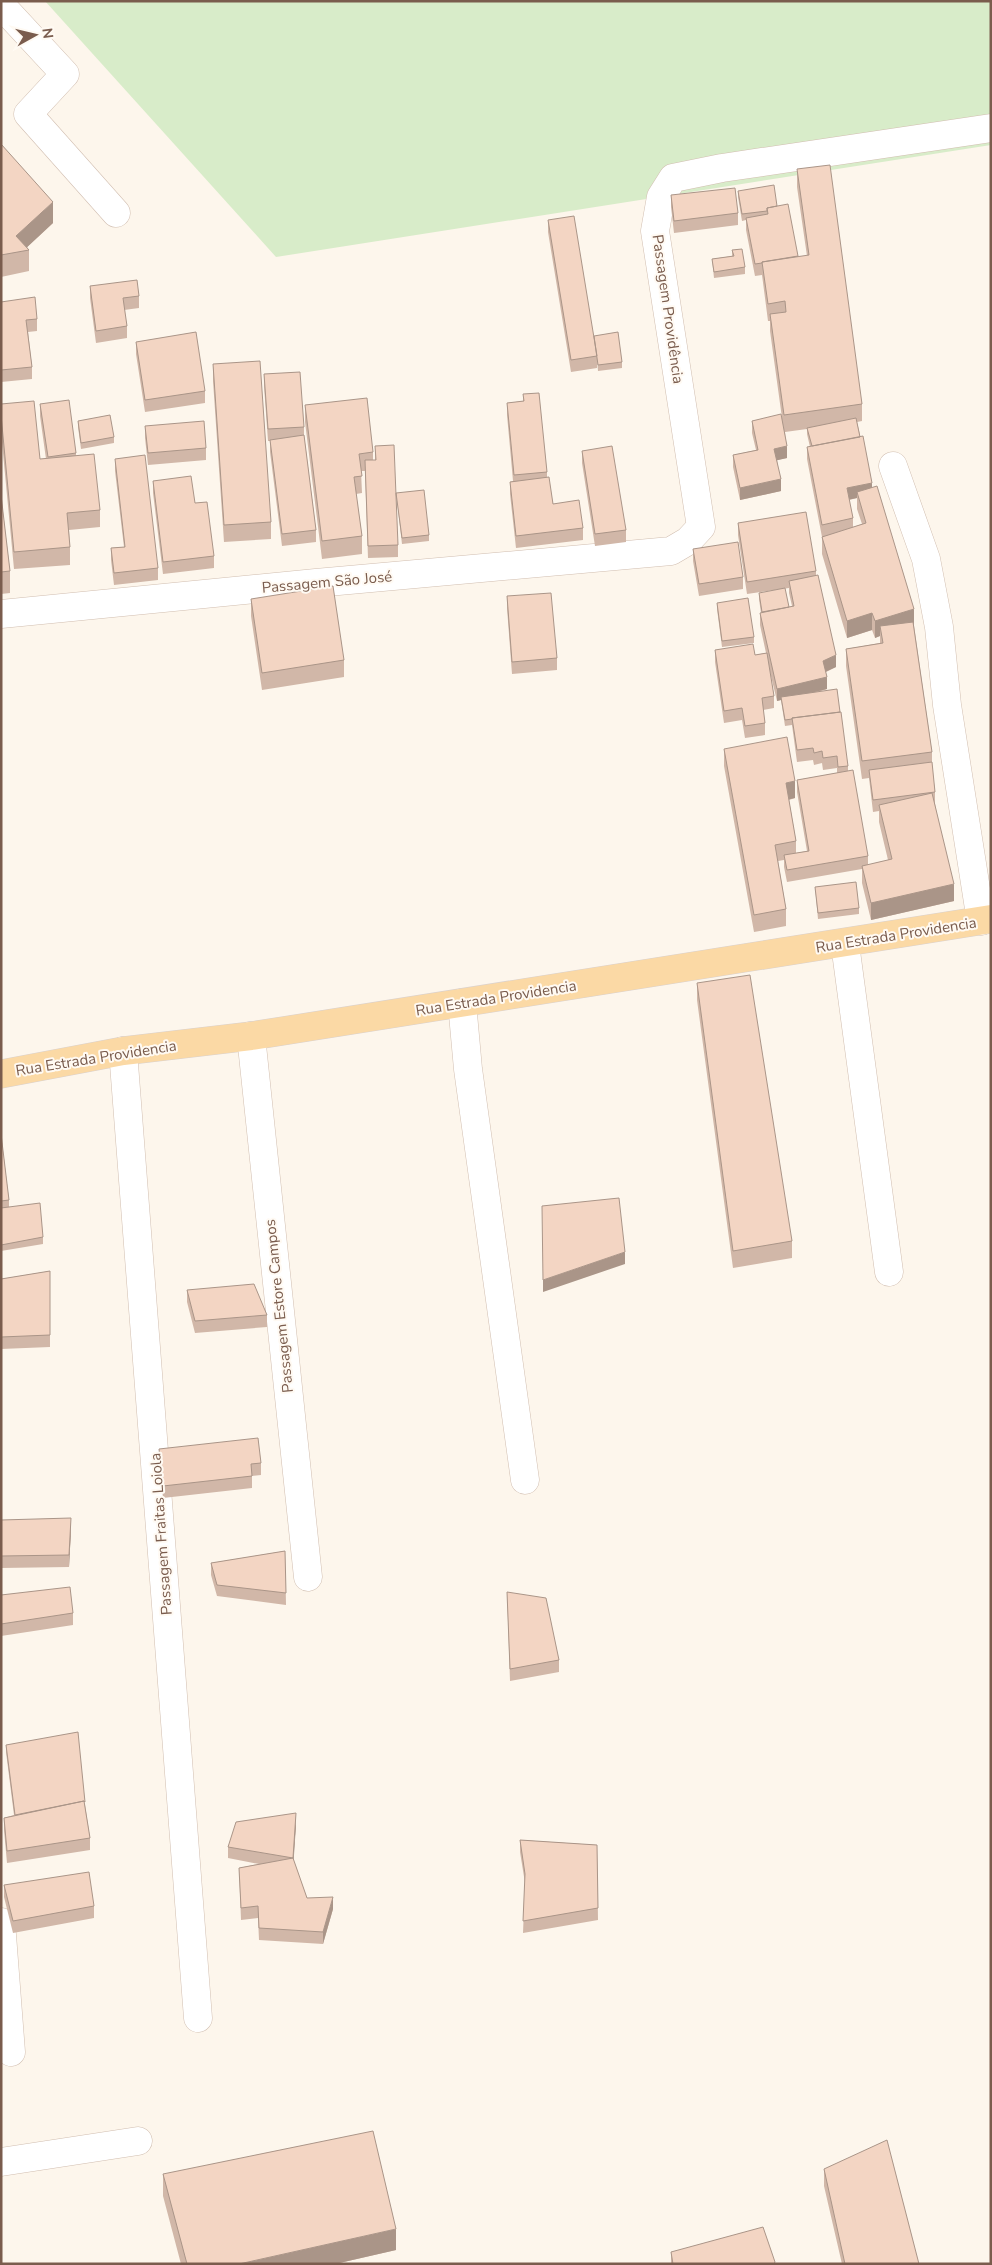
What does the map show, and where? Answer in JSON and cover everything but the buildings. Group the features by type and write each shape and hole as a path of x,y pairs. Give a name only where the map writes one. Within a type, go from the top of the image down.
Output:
{"main road":[{"name":"Rua Estrada Providencia","path":"1,1074 123,1051 251,1036 845,944 986,920"}],"street":[{"path":"1,5 65,74 28,114 116,213"},
{"name":"Passagem Providência","path":"654,554 671,551 688,541 700,527 655,231 661,197 673,178 731,166 991,128"},
{"path":"893,466 926,559 940,627 947,705 986,920"},
{"name":"Passagem São José","path":"1,614 288,585 654,554"},
{"path":"845,944 889,1272"},
{"path":"462,1003 469,1078 525,1480"},
{"name":"Passagem Estore Campos","path":"251,1036 308,1577"},
{"name":"Passagem Fraitas Loiola","path":"123,1051 198,2018"},
{"path":"1,1922 11,2052"},
{"path":"1,2162 138,2142"}],"green space":[{"path":"45,1 991,1 991,145 276,257"}]}
